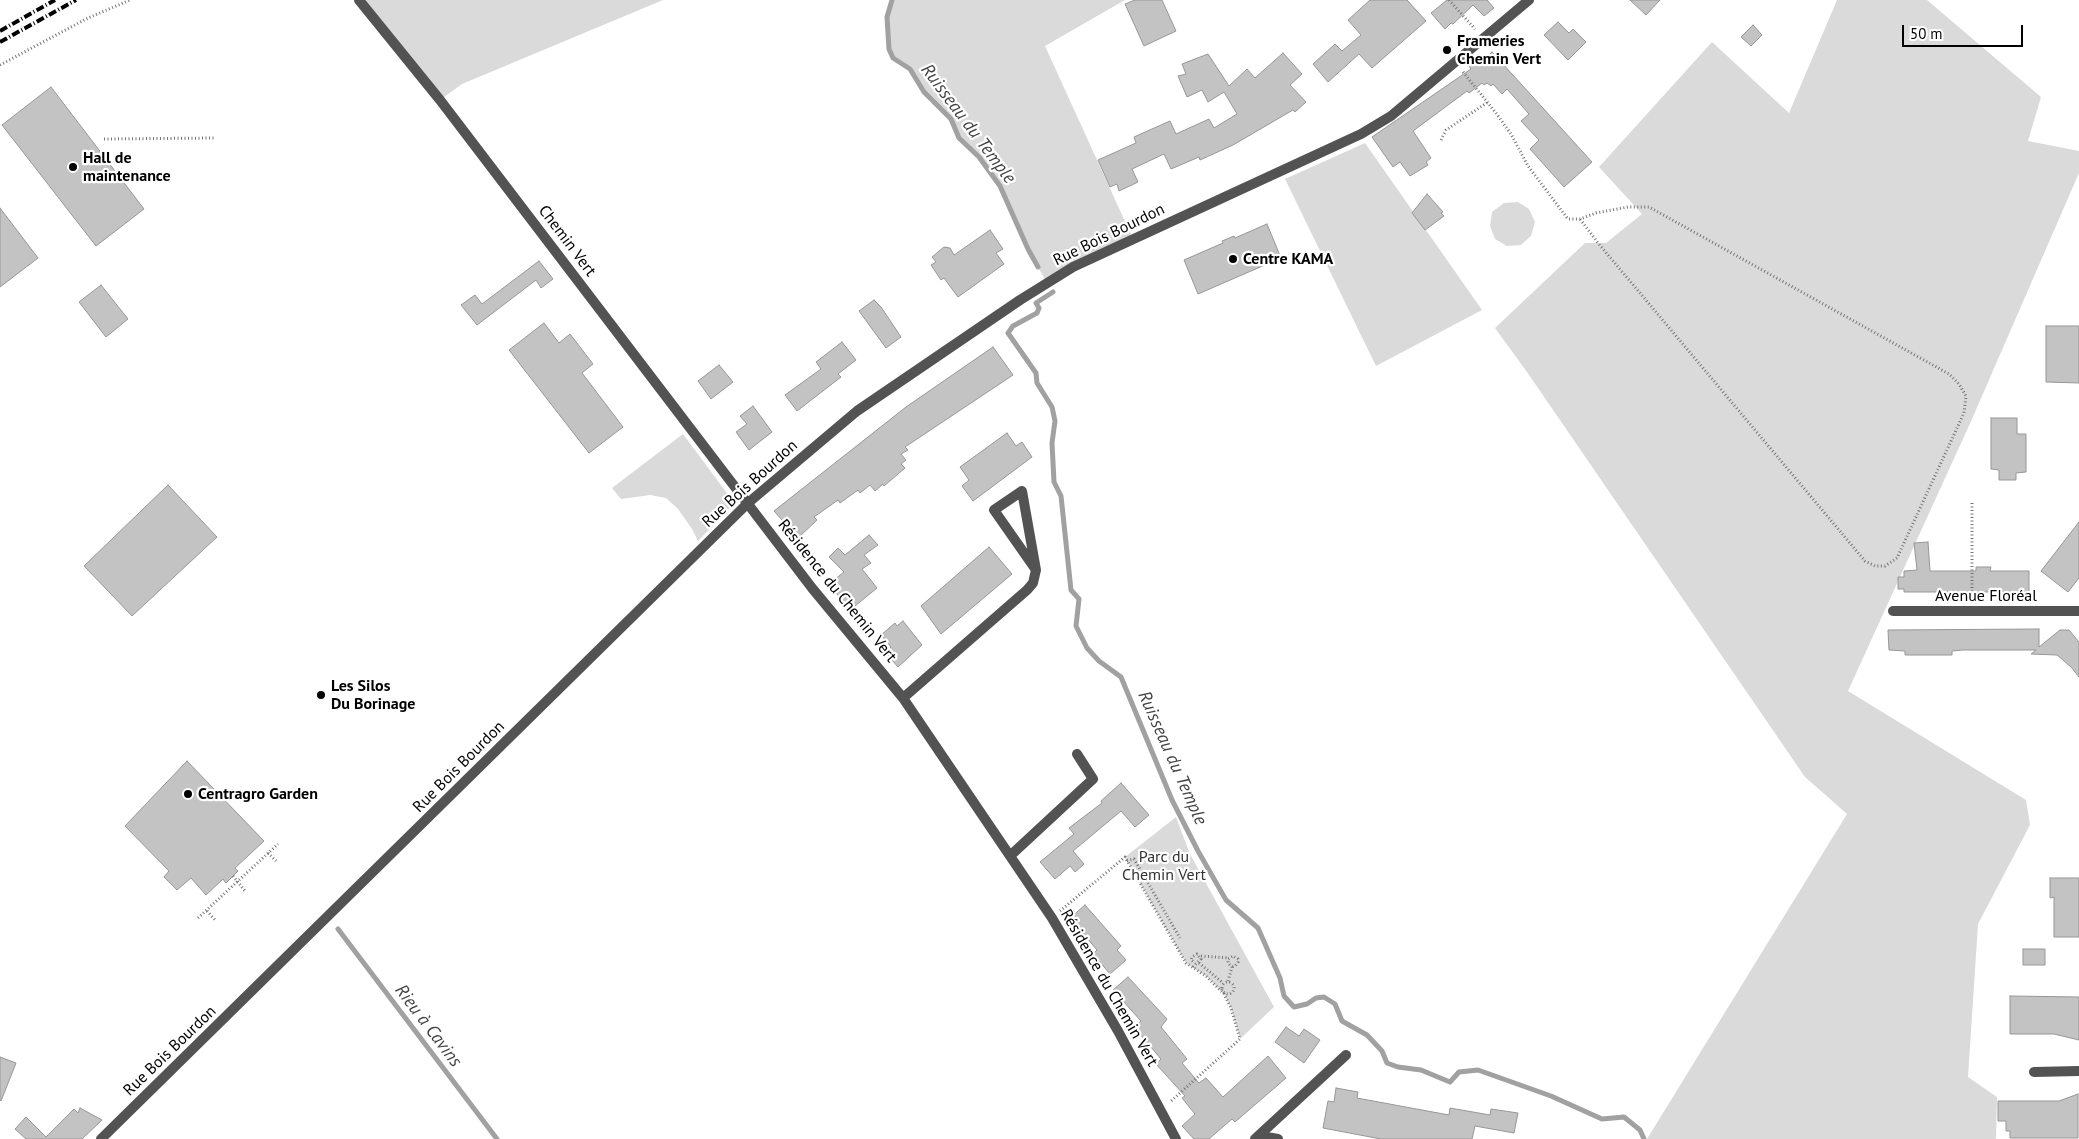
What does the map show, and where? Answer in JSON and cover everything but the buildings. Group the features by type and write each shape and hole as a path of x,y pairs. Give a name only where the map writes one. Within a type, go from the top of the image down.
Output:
{"street":[{"name":"Chemin Vert","path":"359,0 440,100 748,503"},
{"name":"Rue Bois Bourdon","path":"101,1139 748,503 858,411 1073,266 1361,134 1390,116 1529,0"},
{"path":"902,698 1033,583 1036,570 1022,491 994,510 1036,570"},
{"name":"Résidence du Chemin Vert","path":"748,503 812,588 902,698 1011,855 1052,918 1118,1031 1176,1139"},
{"name":"Avenue Floréal","path":"1893,611 2079,611"},
{"path":"1011,855 1093,779 1077,754"},
{"path":"1258,1137 1346,1055"},
{"path":"2034,1072 2079,1071"},
{"path":"1258,1137 1278,1139"}],"path":[{"path":"0,65 88,18 130,0"},
{"path":"1449,0 1483,38"},
{"path":"1455,61 1511,134 1528,166 1568,219 1580,219 1612,209 1649,207 1949,374 1966,396 1964,413 1897,558 1885,566 1875,566 1865,561 1598,243 1580,219"},
{"path":"1441,140 1446,130 1488,102"},
{"path":"104,139 214,138"},
{"path":"1972,503 1972,611"},
{"path":"198,918 278,844"},
{"path":"268,853 276,861"},
{"path":"1052,918 1125,857 1186,963 1196,964 1223,983"},
{"path":"1127,861 1134,858 1180,938"},
{"path":"233,876 245,890"},
{"path":"207,911 216,921"},
{"path":"1196,954 1229,958 1234,956 1238,959 1237,965 1232,967 1228,981 1234,985 1233,991 1230,994 1224,994 1192,960 1192,957 1196,954"},
{"path":"1196,964 1201,959 1201,956"},
{"path":"1229,958 1228,963 1232,967"},
{"path":"1223,983 1228,981"},
{"path":"1161,1110 1240,1039 1231,1008 1221,987 1223,983"}],"green space":[{"path":"359,0 663,0 462,84 440,100"},
{"path":"892,0 1125,0 1045,46 1133,239 1047,283 1028,249 1000,186 979,157 959,138 951,119 924,92 910,69 893,58 889,49 887,17"},
{"path":"1837,0 1927,0 2041,97 2028,141 2079,151 2079,173 1972,419 1848,691 2026,800 2030,825 1978,924 1968,1077 1997,1097 1996,1139 1647,1139 1847,814 1805,777 1495,328 1585,243 1606,243 1642,214 1599,167 1712,42 1789,113"},
{"path":"1365,143 1482,310 1376,366 1285,179"},
{"path":"1518,202 1529,209 1535,222 1531,236 1521,245 1507,246 1495,239 1490,226 1492,212 1504,203"},
{"path":"683,434 729,496 730,503 729,509 698,541 678,509 666,498 650,495 621,499 612,488"},
{"name":"Parc du Chemin Vert","path":"1176,817 1190,854 1274,1007 1240,1039 1231,1008 1224,994 1206,976 1186,963 1125,857"}],"waterway":[{"name":"Ruisseau du Temple","path":"892,0 887,17 889,49 893,58 910,69 924,92 951,119 959,138 979,157 1000,186 1038,267"},
{"name":"Ruisseau du Temple","path":"1053,292 1036,303 1039,308 1037,313 1013,326 1008,333 1036,373 1037,383 1052,407 1055,421 1052,443 1054,482 1061,496 1071,590 1079,599 1076,626 1087,648 1099,661 1121,677 1172,800 1198,851 1226,900 1258,928 1280,978 1284,996 1294,1007 1307,1004 1316,998 1324,997 1335,1004 1342,1021 1367,1035 1382,1051 1387,1063 1398,1067 1421,1070 1450,1082 1459,1072 1478,1070 1551,1096 1602,1119 1624,1117 1640,1130 1644,1139"},
{"name":"Rieu à Cavins","path":"338,929 497,1139"}],"railway":[{"path":"0,31 55,0"},
{"path":"0,42 76,0"}],"place":[{"name":"Frameries Chemin Vert","path":"1447,50"},
{"name":"Hall de maintenance","path":"73,167"},
{"name":"Centre KAMA","path":"1233,259"},
{"name":"Les Silos Du Borinage","path":"321,695"},
{"name":"Centragro Garden","path":"188,794"}]}
